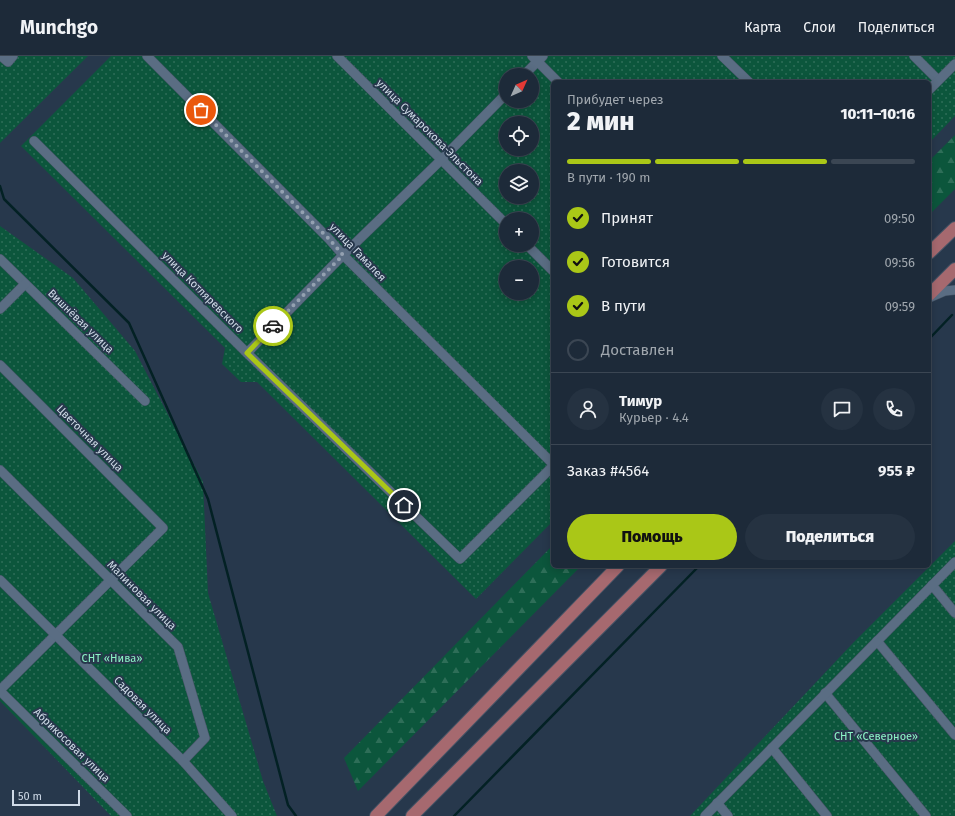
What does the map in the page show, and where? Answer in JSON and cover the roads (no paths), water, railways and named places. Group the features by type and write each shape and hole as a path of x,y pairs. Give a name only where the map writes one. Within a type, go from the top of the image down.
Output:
{"main road":[{"path":"931,252 955,228"},
{"path":"931,295 955,269"},
{"path":"376,816 616,568"},
{"path":"412,816 659,568"}],"street":[{"path":"1,56 8,62 14,56"},
{"name":"улица Гамалея","path":"147,56 551,463"},
{"name":"улица Сумарокова-Эльстона","path":"336,56 499,217"},
{"path":"722,56 747,80"},
{"path":"914,56 938,80"},
{"path":"530,68 538,58 556,80"},
{"path":"931,88 955,64"},
{"path":"247,353 343,255 499,101"},
{"name":"улица Котляревского","path":"34,141 247,353 460,559 551,467"},
{"path":"534,252 551,269"},
{"name":"Вишнёвая улица","path":"0,259 145,401"},
{"path":"0,309 25,284"},
{"path":"931,296 944,291 955,290"},
{"name":"Цветочная улица","path":"0,365 162,528 111,580"},
{"name":"Малиновая улица","path":"0,470 178,647 205,738 183,761"},
{"path":"705,816 955,562"},
{"name":"Садовая улица","path":"0,580 183,761 232,816"},
{"path":"0,691 54,635 111,580"},
{"path":"932,585 955,614"},
{"path":"877,641 955,735"},
{"name":"Абрикосовая улица","path":"0,691 127,816"},
{"path":"825,694 926,816"},
{"path":"772,748 827,816"},
{"path":"718,803 728,816"}],"waterway":[{"path":"0,186 4,199 129,323 208,499 288,805 296,816"},
{"path":"931,337 952,315"},
{"path":"454,816 697,568"}],"park label":[{"name":"СНТ «Нива»","path":"112,658"},
{"name":"СНТ «Северное»","path":"876,736"}]}
